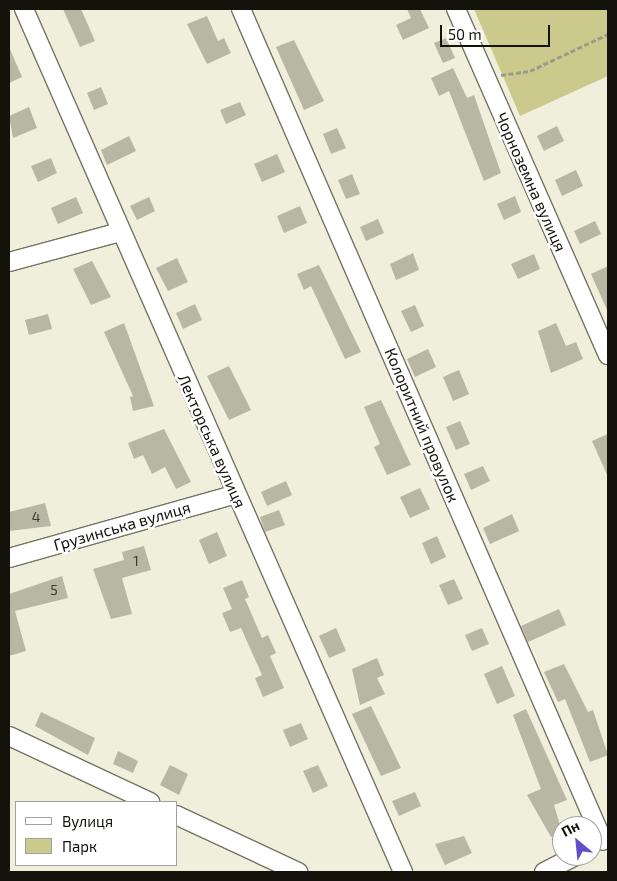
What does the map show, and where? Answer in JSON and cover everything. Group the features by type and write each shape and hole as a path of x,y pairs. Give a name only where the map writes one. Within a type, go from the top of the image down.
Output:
{"street":[{"name":"Лекторська вулиця","path":"24,9 120,232 403,872"},
{"name":"Колоритний провулок","path":"241,9 589,816"},
{"name":"Чорноземна вулиця","path":"456,9 608,355"},
{"path":"9,262 120,232"},
{"name":"Грузинська вулиця","path":"9,558 236,494"},
{"path":"9,736 148,801"},
{"path":"178,816 298,872"},
{"path":"544,872 556,866"}],"path":[{"path":"484,76 530,71 608,34"}],"green space":[{"path":"474,9 608,9 608,76 520,116"}],"building":[{"path":"63,9 81,9 95,41 80,47"},
{"path":"407,9 420,9 429,28 403,40 396,25 411,18"},
{"path":"207,16 218,41 224,38 231,53 207,64 187,24"},
{"path":"446,38 455,58 443,63 434,43"},
{"path":"294,40 324,101 304,110 276,47"},
{"path":"9,47 22,77 9,83"},
{"path":"453,68 467,98 474,95 501,173 484,181 449,91 439,96 431,78"},
{"path":"101,87 108,104 94,110 87,93"},
{"path":"240,102 246,115 226,124 220,110"},
{"path":"29,107 37,128 13,138 9,116"},
{"path":"557,126 564,141 544,151 537,136"},
{"path":"337,128 346,148 331,154 323,134"},
{"path":"129,136 136,151 107,165 101,150"},
{"path":"277,154 285,172 262,182 254,164"},
{"path":"51,158 57,173 38,182 31,166"},
{"path":"576,170 583,186 562,196 555,180"},
{"path":"352,174 360,194 346,199 338,180"},
{"path":"515,196 521,212 504,220 497,204"},
{"path":"76,197 83,213 58,224 51,208"},
{"path":"149,197 155,211 137,220 130,206"},
{"path":"300,206 307,223 284,233 277,216"},
{"path":"378,219 384,233 366,241 360,227"},
{"path":"595,221 601,234 580,244 574,231"},
{"path":"413,253 419,270 396,280 390,264"},
{"path":"534,254 540,269 518,279 511,264"},
{"path":"177,258 188,282 168,291 156,268"},
{"path":"92,261 111,297 91,305 73,269"},
{"path":"319,265 361,352 345,359 311,286 304,290 297,274"},
{"path":"608,266 608,312 591,274"},
{"path":"195,304 202,320 183,329 176,313"},
{"path":"415,305 424,326 411,332 401,311"},
{"path":"48,314 52,329 29,335 25,320"},
{"path":"124,323 154,406 133,411 130,397 133,396 104,332"},
{"path":"556,323 566,346 576,342 583,359 551,373 538,331"},
{"path":"428,349 436,367 415,377 407,359"},
{"path":"229,366 251,410 229,420 207,376"},
{"path":"459,370 469,394 453,401 443,377"},
{"path":"381,400 411,465 387,475 374,447 380,444 364,407"},
{"path":"460,421 470,444 456,450 446,427"},
{"path":"164,429 191,482 176,489 165,467 152,474 143,455 134,459 128,443"},
{"path":"608,434 608,477 592,441"},
{"path":"483,466 490,481 471,490 464,474"},
{"path":"286,481 292,495 267,506 261,492"},
{"path":"420,488 430,509 410,518 400,497"},
{"path":"45,503 51,526 9,531 9,512"},
{"path":"279,510 285,525 265,532 260,517"},
{"path":"512,514 519,531 490,544 483,528"},
{"path":"217,532 227,556 209,564 199,540"},
{"path":"437,536 446,557 431,564 422,543"},
{"path":"144,546 151,570 122,578 132,614 111,619 93,569 124,560 122,552"},
{"path":"62,576 68,598 15,611 26,651 9,656 9,594"},
{"path":"454,579 463,599 448,605 439,585"},
{"path":"242,580 249,597 245,599 262,638 268,635 276,653 270,656 284,688 263,697 255,678 262,675 241,628 230,632 222,613 232,609 223,588"},
{"path":"559,609 566,625 528,642 521,626"},
{"path":"336,628 346,651 329,658 319,636"},
{"path":"482,628 489,644 472,651 465,635"},
{"path":"377,658 384,675 377,678 385,694 360,705 352,669"},
{"path":"564,664 588,712 593,710 608,755 590,762 565,699 558,702 544,672"},
{"path":"502,666 515,696 497,704 484,674"},
{"path":"371,706 401,768 381,776 352,714"},
{"path":"526,709 567,800 554,805 557,816 552,816 551,837 527,795 541,789 513,715"},
{"path":"41,712 95,738 88,755 35,726"},
{"path":"301,723 308,739 290,747 283,730"},
{"path":"118,751 138,761 133,773 113,764"},
{"path":"170,765 188,774 179,795 160,785"},
{"path":"318,765 328,786 313,793 303,771"},
{"path":"415,792 421,806 399,816 392,801"},
{"path":"464,836 472,853 445,865 435,844"}]}
